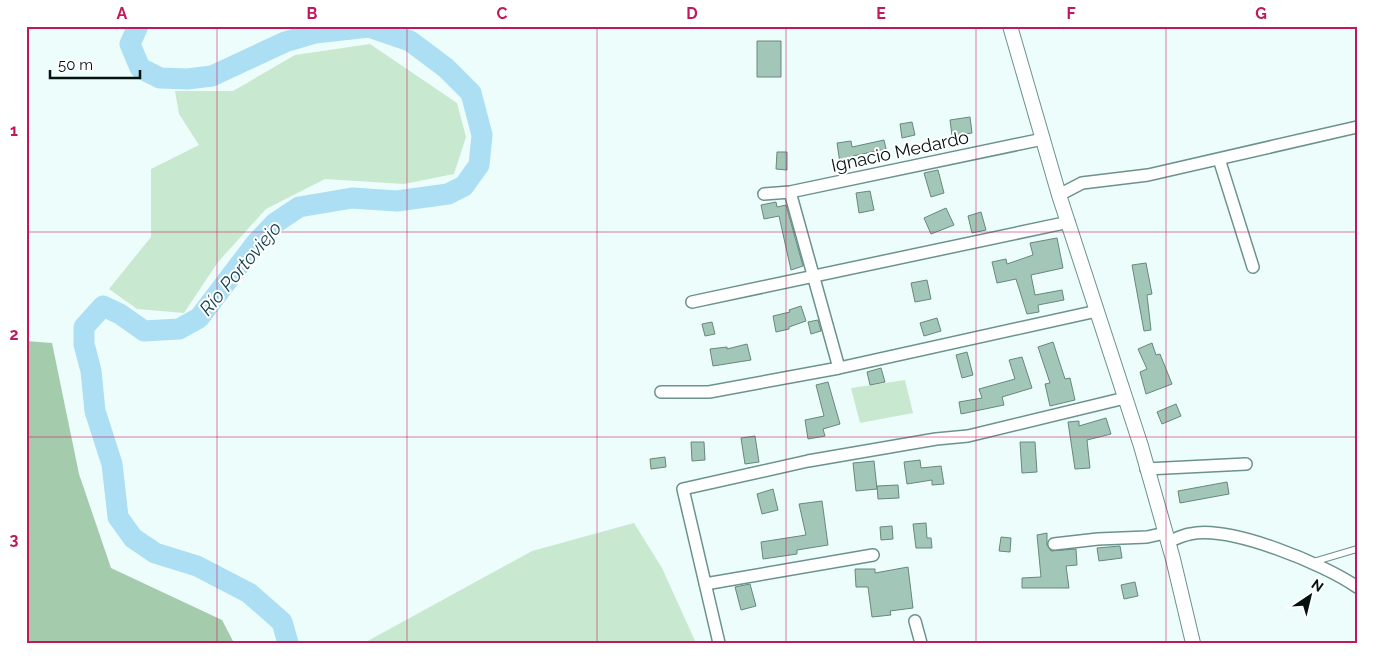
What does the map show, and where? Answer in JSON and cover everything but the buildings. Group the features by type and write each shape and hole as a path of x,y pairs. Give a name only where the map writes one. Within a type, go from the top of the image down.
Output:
{"street":[{"path":"1010,26 1059,196 1125,398 1166,537 1193,643"},
{"path":"1059,196 1082,183 1148,175 1357,127"},
{"name":"Ignacio Medardo","path":"764,194 790,192 1043,138"},
{"path":"1219,159 1253,266"},
{"path":"790,192 839,368"},
{"path":"692,302 814,274 1069,222"},
{"path":"661,392 709,392 839,368 1097,311"},
{"path":"719,643 683,489 808,461 936,439 968,436 1125,398"},
{"path":"1146,469 1246,464"},
{"path":"1054,544 1098,539 1166,537 1191,533 1239,537 1311,562 1340,576 1357,587"},
{"path":"706,584 873,555"},
{"path":"915,621 921,643"}],"lane":[{"path":"1311,562 1357,549"}],"green space":[{"path":"370,44 457,103 466,137 454,174 404,184 325,179 266,209 218,262 184,313 137,309 109,289 151,237 151,169 199,145 179,114 175,91 233,91 295,55"},
{"path":"26,341 52,343 79,474 111,568 222,620 234,643 26,643"},
{"path":"905,380 913,413 860,423 851,388"},
{"path":"634,523 662,568 696,643 364,643 532,551"}],"waterway":[{"name":"Río Portoviejo","path":"138,26 130,44 140,68 160,78 187,79 212,76 285,42 315,33 369,27 410,41 446,68 471,93 482,135 479,165 464,186 448,194 397,201 352,198 299,207 275,223 256,243 199,318 179,329 144,331 120,314 103,306 84,327 84,344 91,371 95,411 112,464 118,517 133,538 155,553 197,566 249,593 282,622 288,643"}]}
